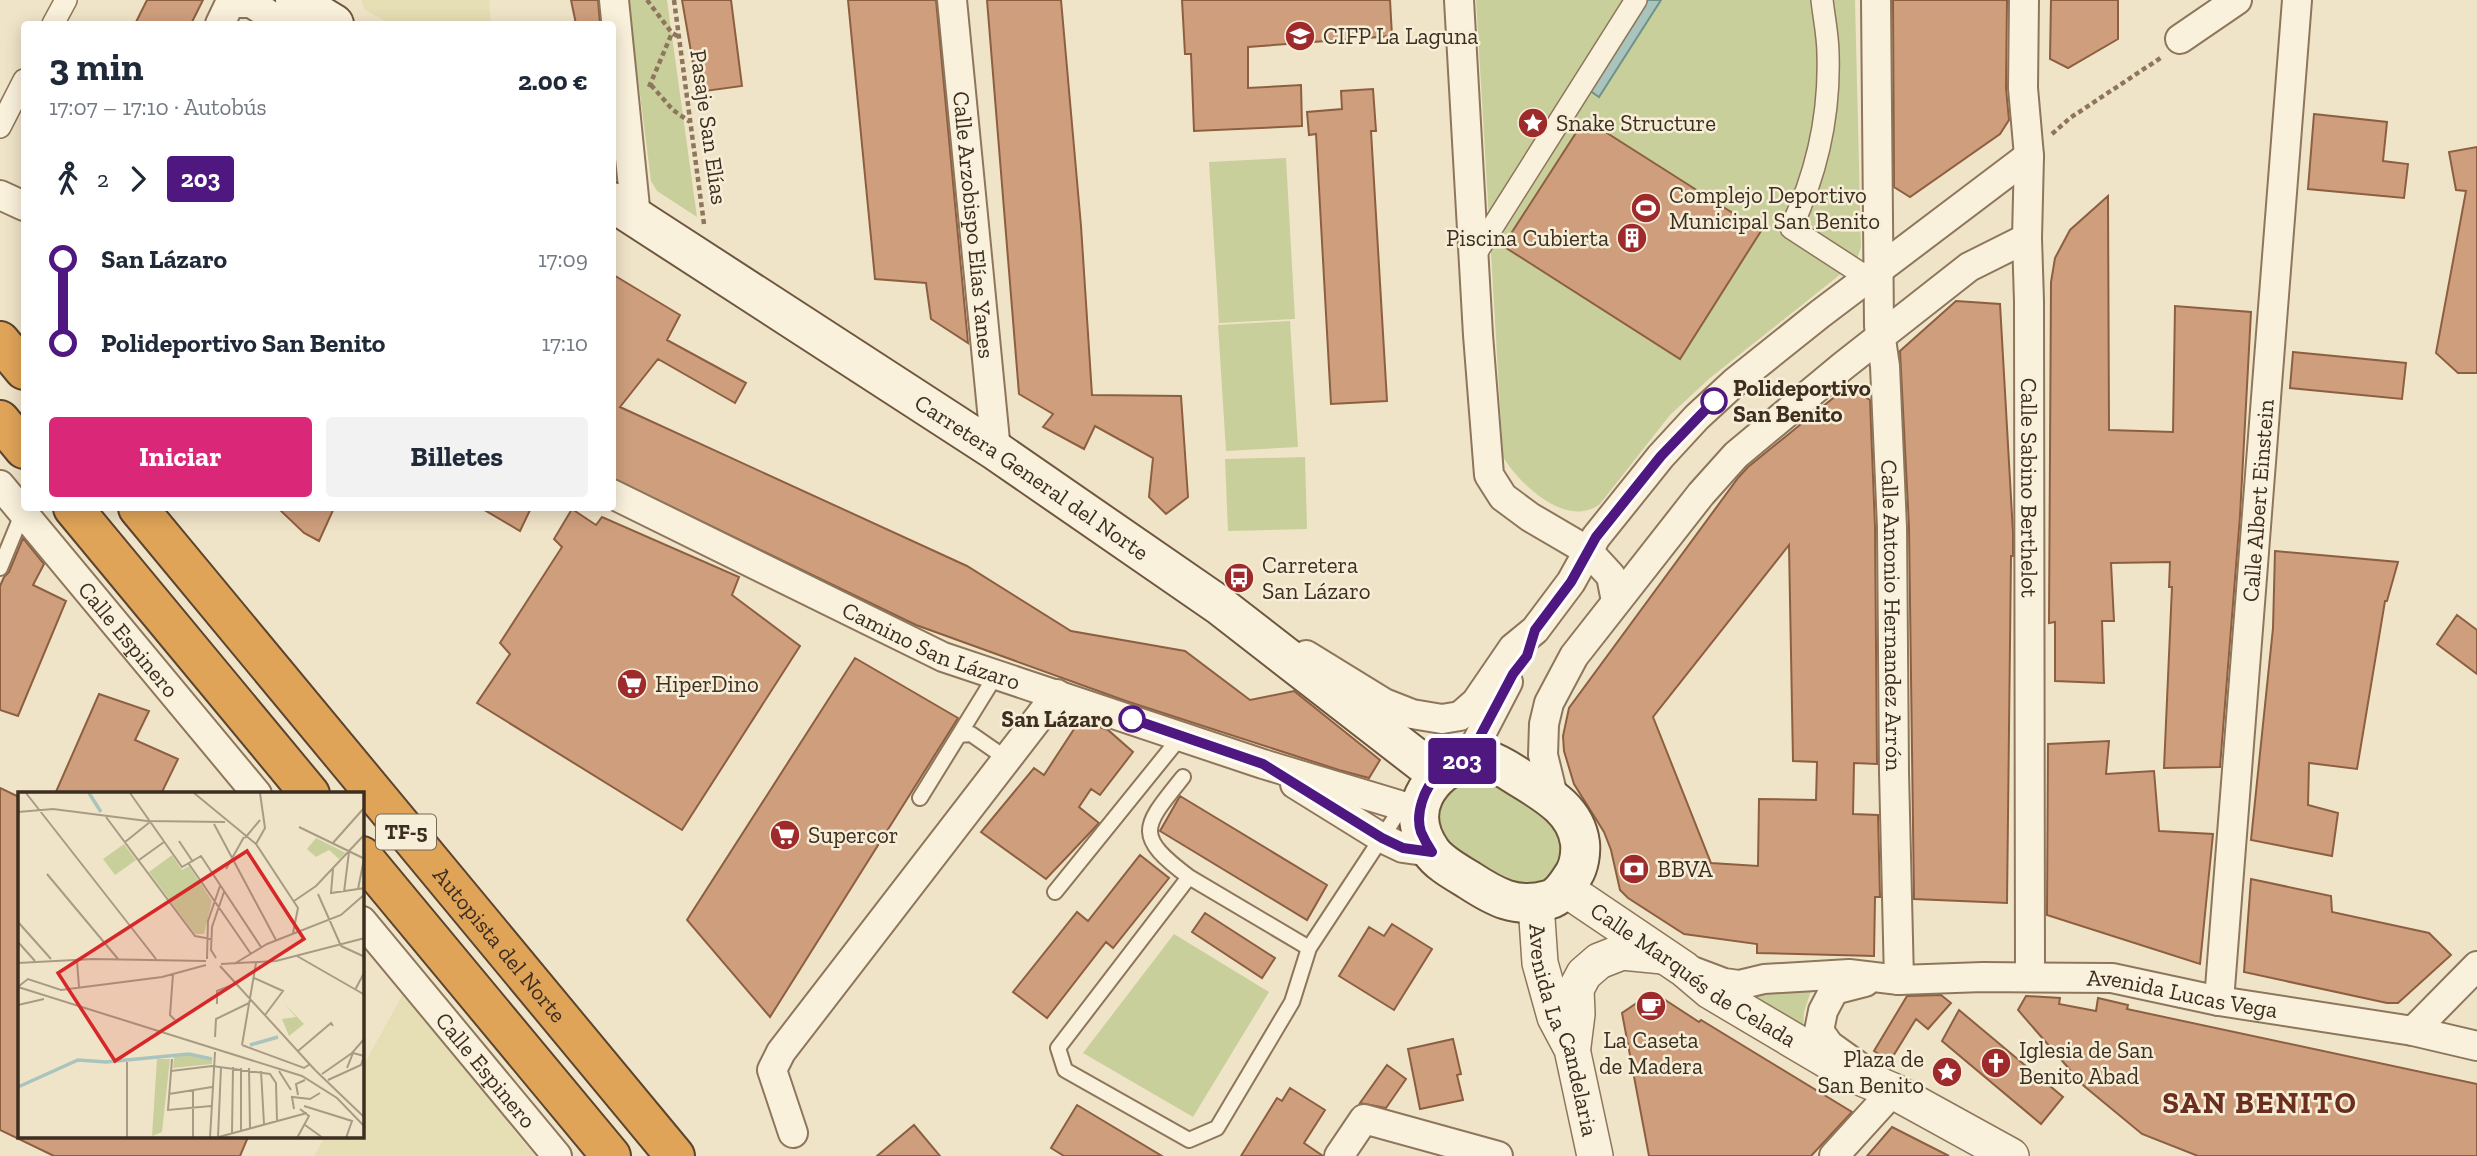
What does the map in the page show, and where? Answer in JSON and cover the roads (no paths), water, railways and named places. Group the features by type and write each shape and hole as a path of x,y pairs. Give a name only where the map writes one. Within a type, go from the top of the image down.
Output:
{"highway":[{"path":"0,341 21,366"},
{"path":"0,420 21,446"},
{"path":"75,511 308,792"},
{"name":"Autopista del Norte","path":"140,511 675,1156"},
{"name":"TF-5","path":"364,858 611,1156"}],"main road":[{"path":"295,0 329,21"},
{"name":"Carretera General del Norte","path":"624,210 996,451 1219,605 1266,642 1453,767"},
{"path":"1490,761 1555,800 1570,814 1578,830 1581,850 1576,871 1550,896 1509,903 1445,864 1432,852 1409,808 1453,767 1490,761"}],"street":[{"path":"55,21 66,0"},
{"path":"614,0 625,110 624,210"},
{"name":"Calle Arzobispo Elías Yanes","path":"952,0 996,451"},
{"path":"1459,0 1489,475 1503,497 1530,517 1588,551 1611,576 1616,601"},
{"path":"1474,258 1636,0"},
{"path":"1822,0 1829,52 1826,115 1809,191 1791,228 1873,274"},
{"name":"Calle Antonio Hernandez Arrón","path":"1876,0 1873,274 1885,366 1892,527 1894,772 1891,980"},
{"name":"Calle Sabino Berthelot","path":"2024,0 2023,88 2029,156 2026,238 2029,301 2030,976"},
{"path":"2180,39 2237,0"},
{"name":"Calle Albert Einstein","path":"2219,1001 2298,1"},
{"path":"227,9 251,3 279,21"},
{"path":"0,127 21,86"},
{"path":"1266,642 1311,656 1384,703 1412,714 1442,719 1460,716 1476,702 1513,648 1535,630 1571,582 1588,551 1661,456 1697,417 1735,382 2029,156"},
{"path":"0,195 21,205"},
{"path":"1555,800 1543,755 1544,724 1549,703 1574,656 1701,494 1736,455 1969,267 2026,238"},
{"name":"Calle Espinero","path":"0,485 21,510"},
{"name":"Camino San Lázaro","path":"616,496 943,657 1263,764 1409,808"},
{"name":"Calle Espinero","path":"23,512 255,792"},
{"path":"1453,767 1527,656 1535,630"},
{"path":"793,1133 772,1070 781,1052 1057,694"},
{"name":"Camino San Lázaro","path":"1263,764 1382,838 1403,848 1432,852"},
{"name":"Calle Marqués de Celada","path":"1550,896 1673,962 1710,991 1845,1071 1893,1091 2011,1156"},
{"name":"Avenida La Candelaria","path":"1550,896 1540,963 1555,1017 1572,1049 1595,1156"},
{"name":"Calle Espinero","path":"364,923 557,1156"},
{"path":"1572,1049 1577,1014 1576,989 1584,974 1599,961 1622,952 1673,962"},
{"name":"Avenida Lucas Vega","path":"1673,962 1724,982 1739,985 1764,979 1849,974 1891,980"},
{"path":"2413,1031 2477,966"},
{"name":"Avenida Lucas Vega","path":"1893,1091 1829,1045 1819,1031 1823,1011 1834,990 1891,980 2030,976 2112,978 2219,1001 2413,1031 2477,1046"},
{"path":"1834,1156 1893,1091"},
{"path":"1339,1156 1364,1119 1498,1156"}],"lane":[{"path":"0,568 23,512"},
{"path":"920,798 996,675"},
{"path":"959,735 971,734 1007,759"},
{"path":"1055,892 1182,735"},
{"path":"1182,777 1153,815 1152,841 1163,857 1189,877 1310,948"},
{"path":"1189,877 1058,1048 1065,1070 1189,1140 1217,1128 1292,1002 1310,948 1396,816 1409,808"},
{"path":"1044,1055 1061,1058"}],"water":[{"path":"1647,0 1661,0 1599,97 1589,90"}],"place":[{"name":"CIFP La Laguna","path":"1300,36"},
{"name":"Snake Structure","path":"1533,123"},
{"name":"Complejo Deportivo Municipal San Benito","path":"1646,208"},
{"name":"Piscina Cubierta","path":"1632,238"},
{"name":"Polideportivo San Benito","path":"1714,401"},
{"name":"Carretera San Lázaro","path":"1239,578"},
{"name":"HiperDino","path":"632,684"},
{"name":"San Lázaro","path":"1132,719"},
{"name":"Supercor","path":"785,835"},
{"name":"BBVA","path":"1634,869"},
{"name":"La Caseta de Madera","path":"1651,1006"},
{"name":"Iglesia de San Benito Abad","path":"1996,1063"},
{"name":"Plaza de San Benito","path":"1947,1072"}],"district":[{"name":"SAN BENITO","path":"2260,1103"}]}
